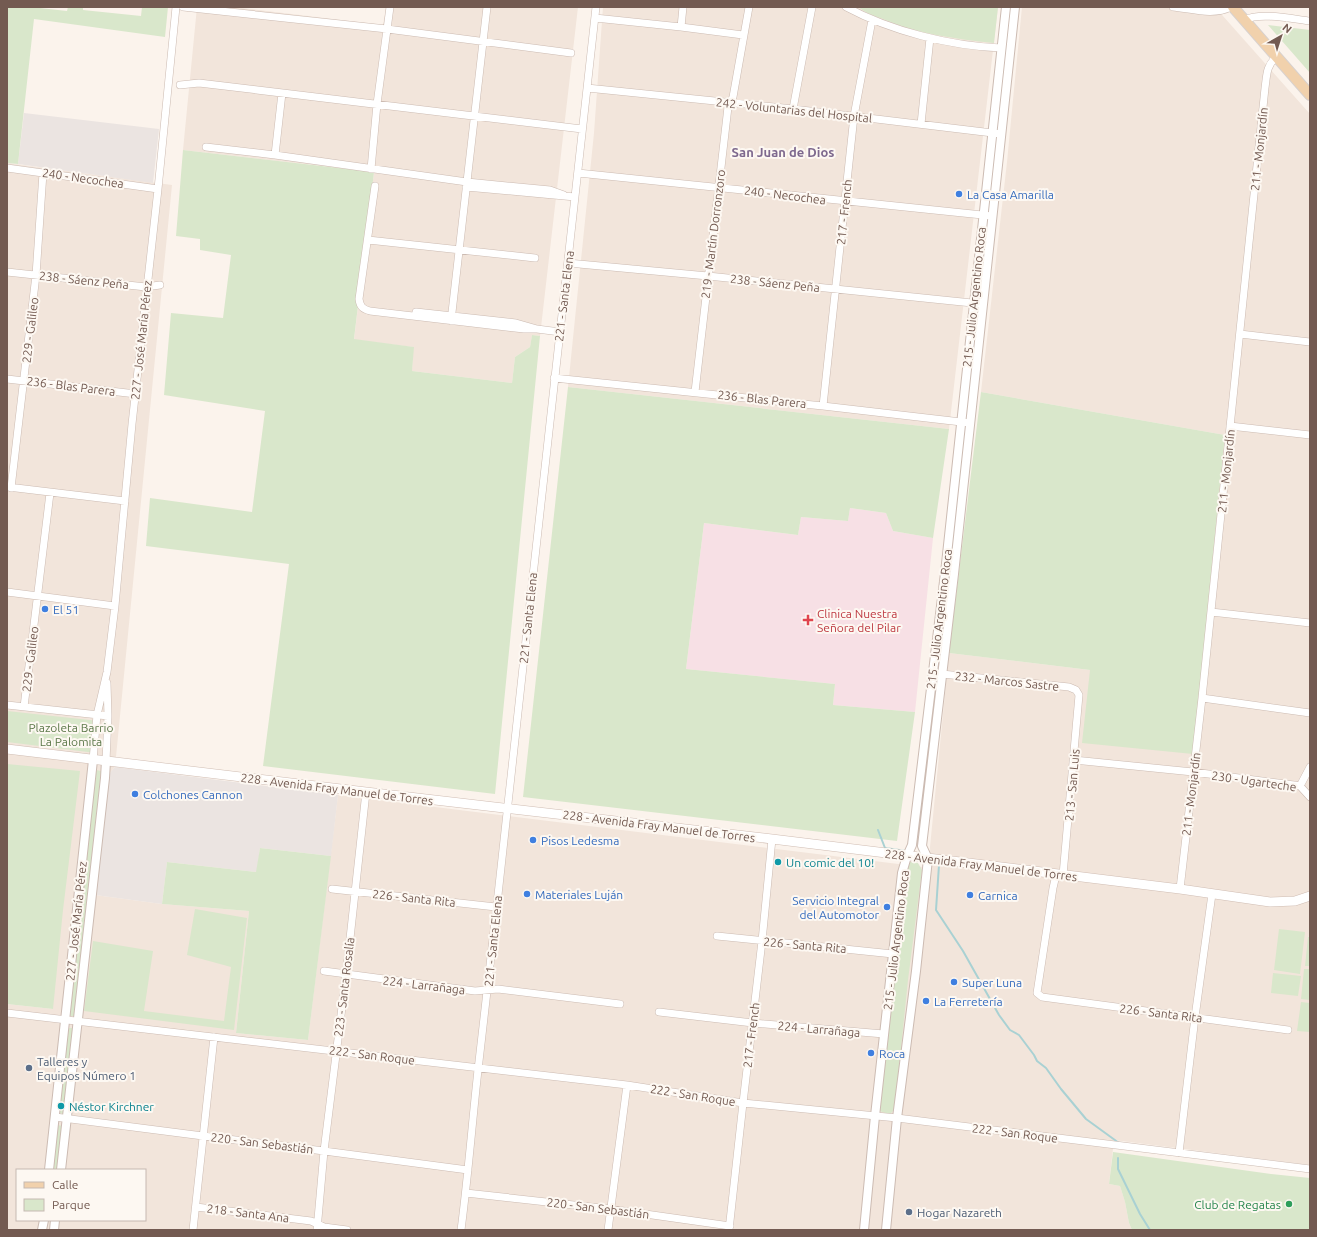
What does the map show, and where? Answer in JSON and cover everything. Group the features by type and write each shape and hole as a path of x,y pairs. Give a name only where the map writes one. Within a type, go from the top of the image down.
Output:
{"main road":[{"path":"1232,7 1310,95"},
{"name":"228 - Avenida Fray Manuel de Torres","path":"7,749 907,856 1279,902 1296,901 1310,896"}],"street":[{"name":"227 - José María Pérez","path":"49,1169 97,714 107,672 115,606 146,287 158,189 176,7"},
{"path":"183,7 387,29 571,54"},
{"path":"371,169 377,104 390,7"},
{"path":"451,318 487,7"},
{"name":"221 - Santa Elena","path":"461,1230 596,7"},
{"path":"681,26 683,7"},
{"name":"219 - Martín Dorronzoro","path":"695,392 728,107 733,98 749,7"},
{"path":"793,109 812,7"},
{"path":"846,7 872,20 930,38 972,46 1001,48"},
{"name":"215 - Julio Argentino Roca","path":"886,1230 897,1118 928,859 922,846 955,566 970,423 983,216 1006,7"},
{"name":"215 - Julio Argentino Roca","path":"864,1230 874,1116 902,873 912,845 945,573 961,422 992,216 1015,7"},
{"path":"1173,7 1214,12 1223,11 1232,7"},
{"path":"1245,20 1260,16 1310,21"},
{"path":"595,18 681,26 743,35"},
{"name":"217 - French","path":"823,406 854,116 872,20"},
{"path":"921,124 930,38"},
{"name":"211 - Monjardín","path":"1180,889 1202,698 1268,69 1270,63 1276,57"},
{"path":"180,85 199,83 582,129"},
{"name":"242 - Voluntarias del Hospital","path":"587,88 793,109 1001,134"},
{"path":"276,155 282,93"},
{"path":"206,147 276,155 466,184 550,190 575,197"},
{"name":"240 - Necochea","path":"7,168 158,189"},
{"name":"229 - Galileo","path":"9,488 24,381 36,275 43,173"},
{"name":"240 - Necochea","path":"578,173 992,216"},
{"path":"375,186 359,299 365,304 372,307 451,318 516,323 537,329 560,332"},
{"path":"368,240 535,258"},
{"name":"238 - Sáenz Peña","path":"568,263 978,304"},
{"name":"238 - Sáenz Peña","path":"7,272 146,287 160,285"},
{"path":"1240,334 1310,342"},
{"name":"236 - Blas Parera","path":"554,378 695,392 970,423"},
{"name":"236 - Blas Parera","path":"7,379 136,394"},
{"path":"1230,426 1310,435"},
{"path":"9,488 125,501"},
{"name":"229 - Galileo","path":"24,707 50,493"},
{"path":"7,592 115,606"},
{"path":"1211,612 1310,623"},
{"name":"227 - José María Pérez","path":"61,1169 105,778 108,716 107,672"},
{"name":"232 - Marcos Sastre","path":"932,673 1069,687 1076,690 1079,695"},
{"name":"213 - San Luis","path":"1037,993 1053,888 1059,875 1074,760 1079,695"},
{"path":"1202,698 1310,713"},
{"path":"7,705 108,716"},
{"name":"230 - Ugarteche","path":"1074,760 1193,772 1300,786 1310,797"},
{"path":"1300,786 1310,767"},
{"name":"223 - Santa Rosalía","path":"317,1227 324,1150 346,975 366,792"},
{"name":"217 - French","path":"730,1228 772,840"},
{"name":"226 - Santa Rita","path":"332,889 496,907"},
{"path":"1179,1153 1195,1017 1212,894"},
{"name":"226 - Santa Rita","path":"717,936 893,954"},
{"name":"224 - Larrañaga","path":"324,971 475,991 498,989 620,1004"},
{"name":"226 - Santa Rita","path":"1037,993 1042,998 1288,1030"},
{"name":"224 - Larrañaga","path":"659,1012 753,1023 884,1034"},
{"path":"7,1013 65,1020"},
{"name":"222 - San Roque","path":"65,1020 627,1085 743,1103 897,1118 1310,1169"},
{"path":"193,1230 214,1038"},
{"path":"608,1230 627,1085"},
{"name":"220 - San Sebastián","path":"55,1117 324,1150 468,1170"},
{"name":"220 - San Sebastián","path":"466,1193 610,1209 730,1228"},
{"name":"218 - Santa Ana","path":"196,1206 311,1220 317,1227 347,1230"}],"shaded area":[{"path":"197,7 233,7 383,25 386,7 578,7 540,336 532,335 530,347 515,357 512,383 412,371 413,347 354,340 374,172 183,150"},
{"path":"603,7 998,7 949,429 568,387 594,133"},
{"path":"1022,7 1215,7 1310,114 1310,1165 1114,1140 1109,1184 1120,1186 1132,1230 7,1230 7,1004 53,1009 7,850 7,163 172,185 115,767 108,775 95,895 162,904 249,911 236,1033 308,1040 338,795 931,868 930,847 949,653 1090,670 1225,435 981,392 1007,162"},
{"path":"24,113 159,129 153,183 18,164"},
{"name":"Clinica Nuestra Señora del Pilar","path":"850,508 886,513 893,531 933,538 915,712 833,705 835,684 686,669 704,523 798,535 801,517 848,521"},
{"path":"115,767 338,795 331,856 260,848 257,872 167,862 162,904 95,895 108,775"}],"green space":[{"path":"7,7 31,7 67,11 68,7 83,7 83,10 141,16 142,7 168,7 165,37 34,19 18,164 7,163"},
{"path":"858,7 998,7 994,43 951,38 910,29 873,15"},
{"path":"1268,25 1310,30 1310,73"},
{"path":"183,150 374,172 354,339 414,347 412,371 512,383 515,357 530,347 532,335 540,336 495,794 263,766 289,564 146,546 150,498 252,512 265,411 164,395 171,313 223,318 231,255 200,250 200,239 176,236"},
{"path":"568,387 949,429 933,538 893,531 886,513 850,508 848,521 801,517 798,535 704,523 686,669 835,684 833,705 915,712 897,841 523,797"},
{"path":"981,392 1225,435 1193,754 1082,743 1090,670 949,653"},
{"name":"Plazoleta Barrio La Palomita","path":"7,711 99,721 96,753 7,742"},
{"path":"7,764 80,771 63,910 53,1009 7,1004"},
{"path":"96,770 101,771 74,1016 69,1016"},
{"path":"260,848 331,856 308,1040 236,1033 249,911 162,904 167,862 256,872"},
{"path":"910,862 918,863 922,870 908,980 895,1107 890,1114 879,1110 905,871"},
{"path":"195,909 247,918 234,1030 84,1011 93,941 153,951 144,1011 224,1021 231,967 187,955"},
{"path":"1279,929 1305,932 1300,974 1274,970"},
{"path":"1308,937 1310,937 1310,966 1305,966"},
{"path":"1304,969 1310,969 1310,1000 1301,999"},
{"path":"1273,973 1301,976 1298,996 1271,993"},
{"path":"1301,1002 1310,1003 1310,1032 1297,1031"},
{"path":"67,1028 74,1028 64,1114 58,1113"},
{"path":"57,1125 63,1126 58,1169 52,1169"},
{"path":"1113,1152 1310,1178 1310,1230 1132,1230 1120,1186 1109,1184"}],"waterway":[{"path":"878,830 885,848 906,851"},
{"path":"939,865 936,910 963,951 999,1015 1010,1030 1019,1035 1037,1061 1046,1068 1086,1119 1119,1143"},
{"path":"1118,1158 1118,1169 1140,1214 1150,1230"}],"place":[{"name":"La Casa Amarilla","path":"959,194"},
{"name":"El 51","path":"45,609"},
{"name":"Clinica Nuestra Señora del Pilar","path":"808,620"},
{"name":"Colchones Cannon","path":"135,794"},
{"name":"Pisos Ledesma","path":"533,840"},
{"name":"Un comic del 10!","path":"778,862"},
{"name":"Materiales Luján","path":"527,894"},
{"name":"Carnica","path":"970,895"},
{"name":"Servicio Integral del Automotor","path":"887,907"},
{"name":"Super Luna","path":"954,982"},
{"name":"La Ferretería","path":"926,1001"},
{"name":"Roca","path":"871,1053"},
{"name":"Talleres y Equipos Número 1","path":"29,1068"},
{"name":"Néstor Kirchner","path":"61,1106"},
{"name":"Club de Regatas","path":"1289,1204"},
{"name":"Hogar Nazareth","path":"909,1212"}],"district":[{"name":"San Juan de Dios","path":"783,152"}]}
